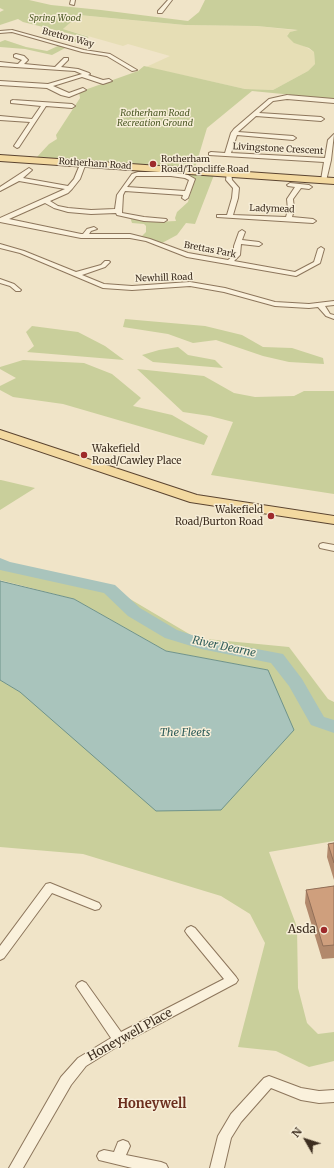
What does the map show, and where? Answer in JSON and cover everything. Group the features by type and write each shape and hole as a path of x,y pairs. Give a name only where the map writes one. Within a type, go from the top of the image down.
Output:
{"main road":[{"name":"Rotherham Road","path":"0,158 334,181"},
{"path":"0,434 195,499 334,520"}],"street":[{"path":"160,12 170,0"},
{"name":"Bretton Way","path":"0,32 14,32 84,51 108,55 129,67 135,67"},
{"name":"Bretton Way","path":"108,55 118,52"},
{"path":"16,56 22,57 25,60 20,65"},
{"path":"57,68 66,59"},
{"path":"0,64 80,70 87,74 84,76"},
{"path":"0,83 48,86 84,76 102,82 109,80"},
{"path":"48,86 63,94 69,95 83,90"},
{"name":"Livingstone Crescent","path":"227,155 236,130 271,100 281,97 334,101"},
{"path":"13,102 72,106"},
{"path":"17,146 45,104"},
{"path":"254,114 321,120"},
{"path":"0,118 34,121"},
{"path":"234,133 293,138"},
{"path":"324,180 331,140 334,136"},
{"name":"Livingstone Crescent","path":"211,154 328,160"},
{"path":"1,220 58,196 70,188 77,179 83,163"},
{"path":"0,189 18,179 28,170"},
{"path":"229,173 229,180 236,188 235,198 229,217"},
{"path":"118,211 120,195 123,189 134,176 138,174 179,174 192,179 186,196 123,189"},
{"path":"18,179 70,188"},
{"path":"290,185 309,187"},
{"path":"289,218 291,210 290,199 299,186"},
{"path":"45,201 56,207 72,210 118,211 119,214 144,219 164,220"},
{"name":"Ladymead","path":"219,216 289,218 313,221"},
{"name":"Brettas Park","path":"1,220 86,236 130,236 148,240 187,255 296,274 317,263 320,250"},
{"path":"86,236 89,230 94,229"},
{"path":"230,262 237,255 242,232"},
{"path":"239,242 259,244"},
{"name":"Newhill Road","path":"0,246 22,252 75,276 106,286 132,288 196,285 225,290 275,304 298,306 334,303"},
{"path":"75,276 103,266 107,262"},
{"path":"0,281 18,290"},
{"path":"320,305 328,315 334,317"},
{"path":"323,546 334,548"},
{"path":"0,955 50,887 95,906"},
{"name":"Honeywell Place","path":"16,1168 66,1081 82,1062 119,1039 232,980 191,931"},
{"path":"82,986 119,1039"},
{"path":"217,1168 225,1136 236,1118 269,1082 301,1094 319,1097 334,1096"},
{"path":"118,1159 123,1146"},
{"path":"104,1156 160,1168"}],"shaded area":[{"path":"78,15 185,25 257,26 301,31 293,31 287,36 314,52 315,64 308,71 273,90 245,89 146,67 170,56 128,44 123,46 63,29"}],"green space":[{"name":"Rotherham Road Recreation Ground","path":"0,0 29,0 51,5 188,21 199,12 205,0 334,0 334,99 252,91 207,128 195,168 37,157 49,144 57,139 56,135 80,98 79,92 138,71 144,66 245,89 273,90 308,71 315,64 314,52 309,48 294,43 287,36 290,32 298,30 257,26 185,25 79,15 63,29 89,37 78,43 73,41 79,36 23,22 18,19 0,25 0,12 4,10 0,8"},
{"path":"5,40 26,47 47,51 60,45 67,47 52,55 25,49 0,47 0,42"},
{"path":"185,173 214,175 195,224 186,223 177,235 162,243 142,236 146,232 146,226 144,224 132,223 130,217 154,222 176,221 175,218 177,212 188,202 194,181 192,177"},
{"path":"125,319 205,326 242,335 263,347 292,348 323,358 324,364 289,362 263,356 216,340 193,343 168,334 123,327"},
{"path":"32,326 78,332 105,346 124,360 27,352 34,346 26,332"},
{"path":"178,347 188,355 215,360 223,368 153,362 142,355"},
{"path":"23,360 84,363 112,374 141,398 133,406 172,415 208,436 204,445 63,404 13,397 0,390 0,386 16,378 0,369 0,367"},
{"path":"137,369 204,376 234,393 255,397 294,396 304,391 334,391 334,494 211,475 233,422 210,416 183,412"},
{"path":"1,480 35,488 0,510"},
{"path":"0,563 5,566 108,586 196,638 289,647 328,699 334,702 334,841 269,852 297,927 298,988 307,1023 318,1034 334,1032 334,1061 309,1067 276,1051 238,1047 265,943 250,914 221,896 83,854 0,847 0,680 20,692 268,670 166,651 74,599 0,580"}],"water":[{"name":"The Fleets","path":"0,581 74,599 166,651 268,670 294,730 221,810 156,811 20,692 0,680"}],"building":[{"path":"334,843 334,863 328,844"},
{"name":"Asda","path":"334,886 334,945 323,946 306,890"}],"waterway":[{"name":"River Dearne","path":"0,563 5,566 109,589 134,612 171,634 201,644 277,658 296,683 317,721 334,727"}],"place":[{"name":"Rotherham Road/Topcliffe Road","path":"153,164"},
{"name":"Wakefield Road/Cawley Place","path":"84,455"},
{"name":"Wakefield Road/Burton Road","path":"271,516"},
{"name":"Asda","path":"324,930"}],"district":[{"name":"Honeywell","path":"152,1104"}],"park label":[{"name":"Spring Wood","path":"55,18"}]}
